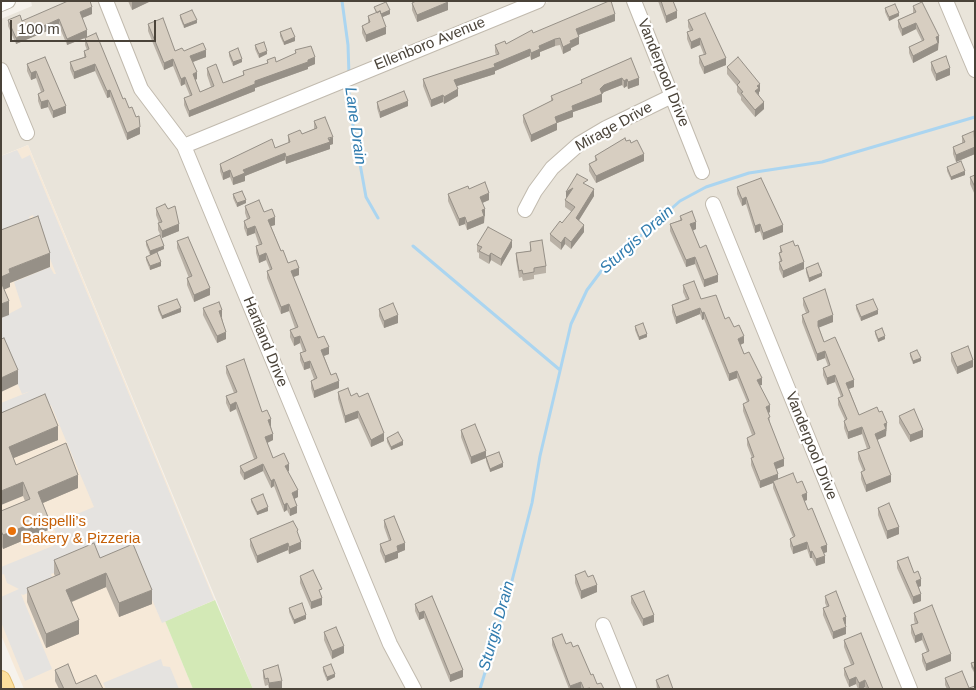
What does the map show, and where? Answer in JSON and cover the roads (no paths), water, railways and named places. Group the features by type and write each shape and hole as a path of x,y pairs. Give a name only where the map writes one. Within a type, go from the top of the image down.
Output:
{"main road":[{"path":"1,680 5,689"}],"street":[{"path":"1,4 8,1"},
{"name":"Hartland Drive","path":"106,1 142,88 184,146 390,644 414,689"},
{"name":"Ellenboro Avenue","path":"184,146 336,82 538,1"},
{"name":"Vanderpool Drive","path":"634,1 702,172"},
{"path":"946,1 975,70"},
{"path":"1,70 27,133"},
{"name":"Mirage Drive","path":"525,210 535,191 552,168 572,150 606,128 672,96"},
{"name":"Vanderpool Drive","path":"713,204 910,689"},
{"path":"603,625 629,689"}],"waterway":[{"name":"Lane Drain","path":"342,1 348,45 349,75"},
{"name":"Lane Drain","path":"349,84 349,103 366,197 378,218"},
{"name":"Sturgis Drain","path":"480,689 506,604 532,503 540,456 571,324 587,290 602,270 680,201 706,187 749,173 822,162 975,117"},
{"name":"Lane Drain","path":"413,246 560,370"}],"place":[{"name":"Crispelli’s Bakery & Pizzeria","path":"12,531"}]}
